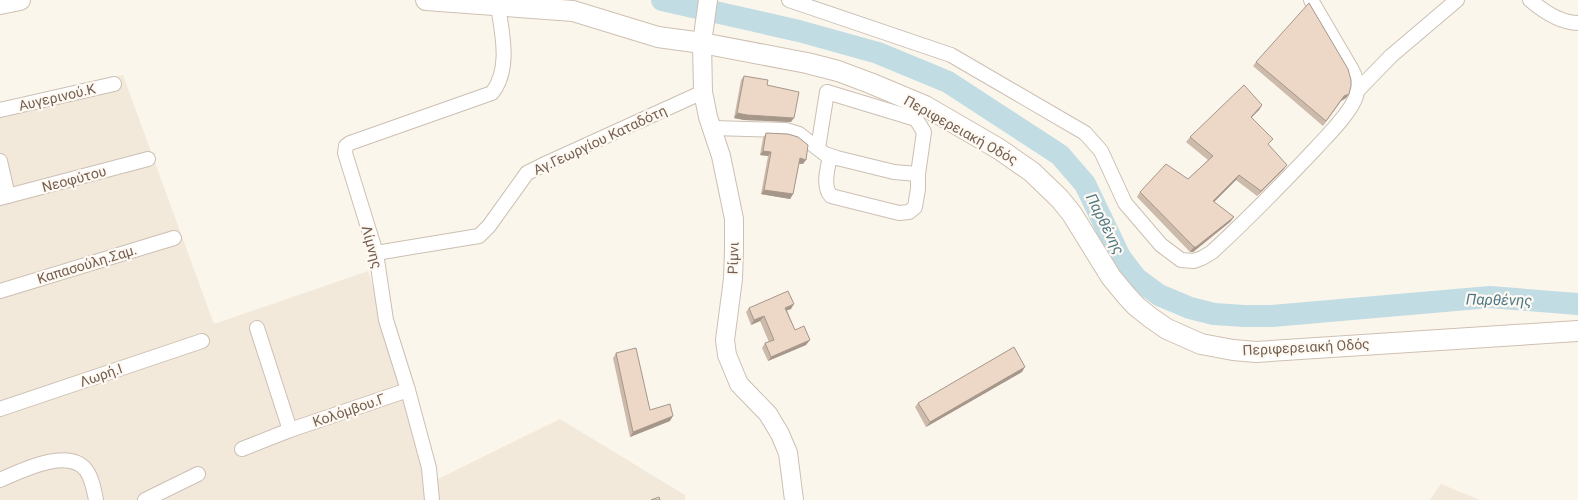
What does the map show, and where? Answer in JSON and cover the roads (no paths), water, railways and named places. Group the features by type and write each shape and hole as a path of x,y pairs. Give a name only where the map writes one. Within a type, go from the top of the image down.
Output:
{"main road":[{"path":"0,4 20,0"},
{"name":"Περιφερειακή Οδός","path":"426,0 573,11 658,37 703,34 838,71 924,106 999,149 1032,172 1060,199 1082,228 1111,277 1136,306 1167,329 1201,344 1256,352 1578,331"}],"street":[{"name":"Ρίμνι","path":"708,0 703,34 703,92 721,156 734,219 733,279 725,340 727,355 739,384 768,414 780,434 788,453 794,500"},
{"path":"789,0 951,55 1085,133 1101,151 1125,203 1161,245 1181,260 1194,261 1212,252 1234,232 1330,134 1354,102 1358,90 1391,56 1456,0"},
{"path":"1312,0 1348,61 1356,78 1358,90"},
{"path":"1530,0 1555,17 1564,21 1578,23"},
{"name":"Λίμνης","path":"432,500 429,468 408,390 386,320 376,253 345,153 346,146 350,143 492,93 501,78 504,50 498,6"},
{"name":"Αυγερινού.Κ","path":"0,110 114,84"},
{"name":"Αγ.Γεωργίου Καταδότη","path":"376,253 479,236 489,226 527,173 703,92"},
{"path":"818,148 827,92 916,119 924,132 915,207 909,212 899,213 831,196 826,184 830,156"},
{"path":"712,128 786,130 799,134 830,156 894,172 918,174"},
{"name":"Νεοφύτου","path":"4,197 148,159"},
{"path":"0,161 4,197"},
{"name":"Καπασούλη.Σαμ.","path":"0,291 174,238"},
{"path":"257,328 290,430"},
{"name":"Λωρή.Ι","path":"0,409 202,341"},
{"name":"Κολόμβου.Γ","path":"242,449 290,430 408,390"},
{"path":"0,480 42,463 66,460 79,464 85,470 92,482 96,500"},
{"path":"145,500 198,474"}],"waterway":[{"name":"Παρθένης","path":"662,0 799,31 878,53 948,82 1060,155 1085,184 1120,257 1136,278 1159,295 1190,308 1214,314 1272,316 1490,297 1578,304"}]}
